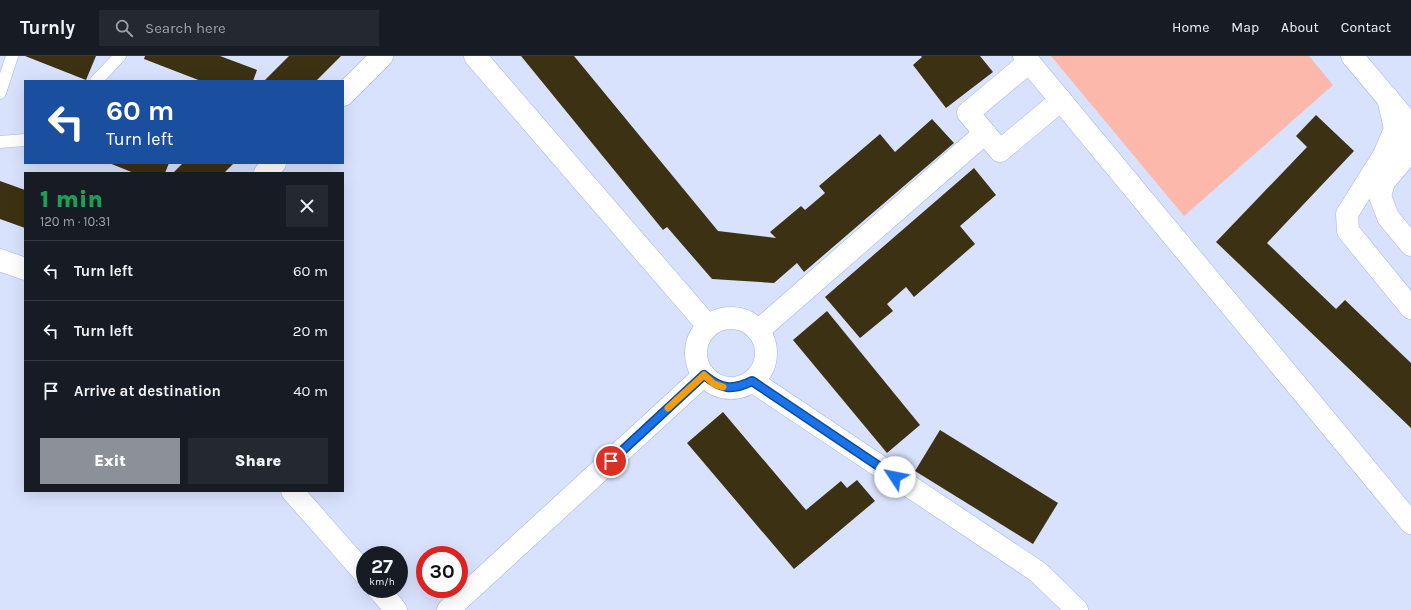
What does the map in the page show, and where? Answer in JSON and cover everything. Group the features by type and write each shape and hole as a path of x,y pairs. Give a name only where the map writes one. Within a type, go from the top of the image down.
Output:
{"street":[{"path":"344,94 382,56"},
{"path":"475,56 708,326"},
{"path":"1352,56 1411,126"},
{"path":"1061,100 1000,151 968,113 1027,59 1061,100 1411,523"},
{"path":"1388,98 1395,129 1384,155 1347,214 1348,231 1411,308"},
{"path":"758,331 985,133"},
{"path":"1411,143 1401,162 1384,182 1380,196 1388,217 1411,245"},
{"path":"266,172 274,164"},
{"path":"0,260 24,269"},
{"path":"734,318 748,322 758,331 765,343 766,357 762,371 752,381 740,387 727,388 714,384 704,375 698,363 696,350 700,337 708,326 720,320 734,318"},
{"path":"448,610 704,375"},
{"path":"752,381 1038,572 1077,610"},
{"path":"293,492 356,564"},
{"path":"386,598 396,610"}],"lane":[{"path":"0,93 12,56"},
{"path":"97,80 120,56"},
{"path":"0,142 24,140"}],"shaded area":[{"path":"1051,56 1309,56 1333,85 1184,216"}],"building":[{"path":"25,56 96,56 86,80"},
{"path":"145,56 220,56 257,70 253,80 198,80 144,59"},
{"path":"289,56 341,56 317,80 265,80"},
{"path":"521,56 574,56 718,231 776,238 770,232 801,206 805,210 825,193 819,186 880,134 895,152 932,119 954,143 804,272 797,263 774,283 712,279 667,227 663,230"},
{"path":"921,56 980,56 993,72 946,108 913,65 922,57"},
{"path":"1316,115 1354,151 1267,243 1336,309 1345,300 1411,363 1411,428 1216,242 1307,147 1296,136"},
{"path":"112,164 169,164 165,172 132,172"},
{"path":"182,164 233,164 225,172 174,172"},
{"path":"974,168 996,195 960,226 975,244 914,297 906,287 887,304 893,311 860,338 825,297"},
{"path":"0,181 24,190 24,228 0,219"},
{"path":"827,311 920,425 887,453 793,340"},
{"path":"723,412 806,510 841,481 847,488 857,480 875,501 794,569 687,443"},
{"path":"940,430 1058,503 1033,544 915,471"}],"slow traffic":[{"path":"668,408 704,375 714,384 723,387"}],"route":[{"path":"611,461 704,375 714,384 727,388 740,387 752,381 895,477"}]}
